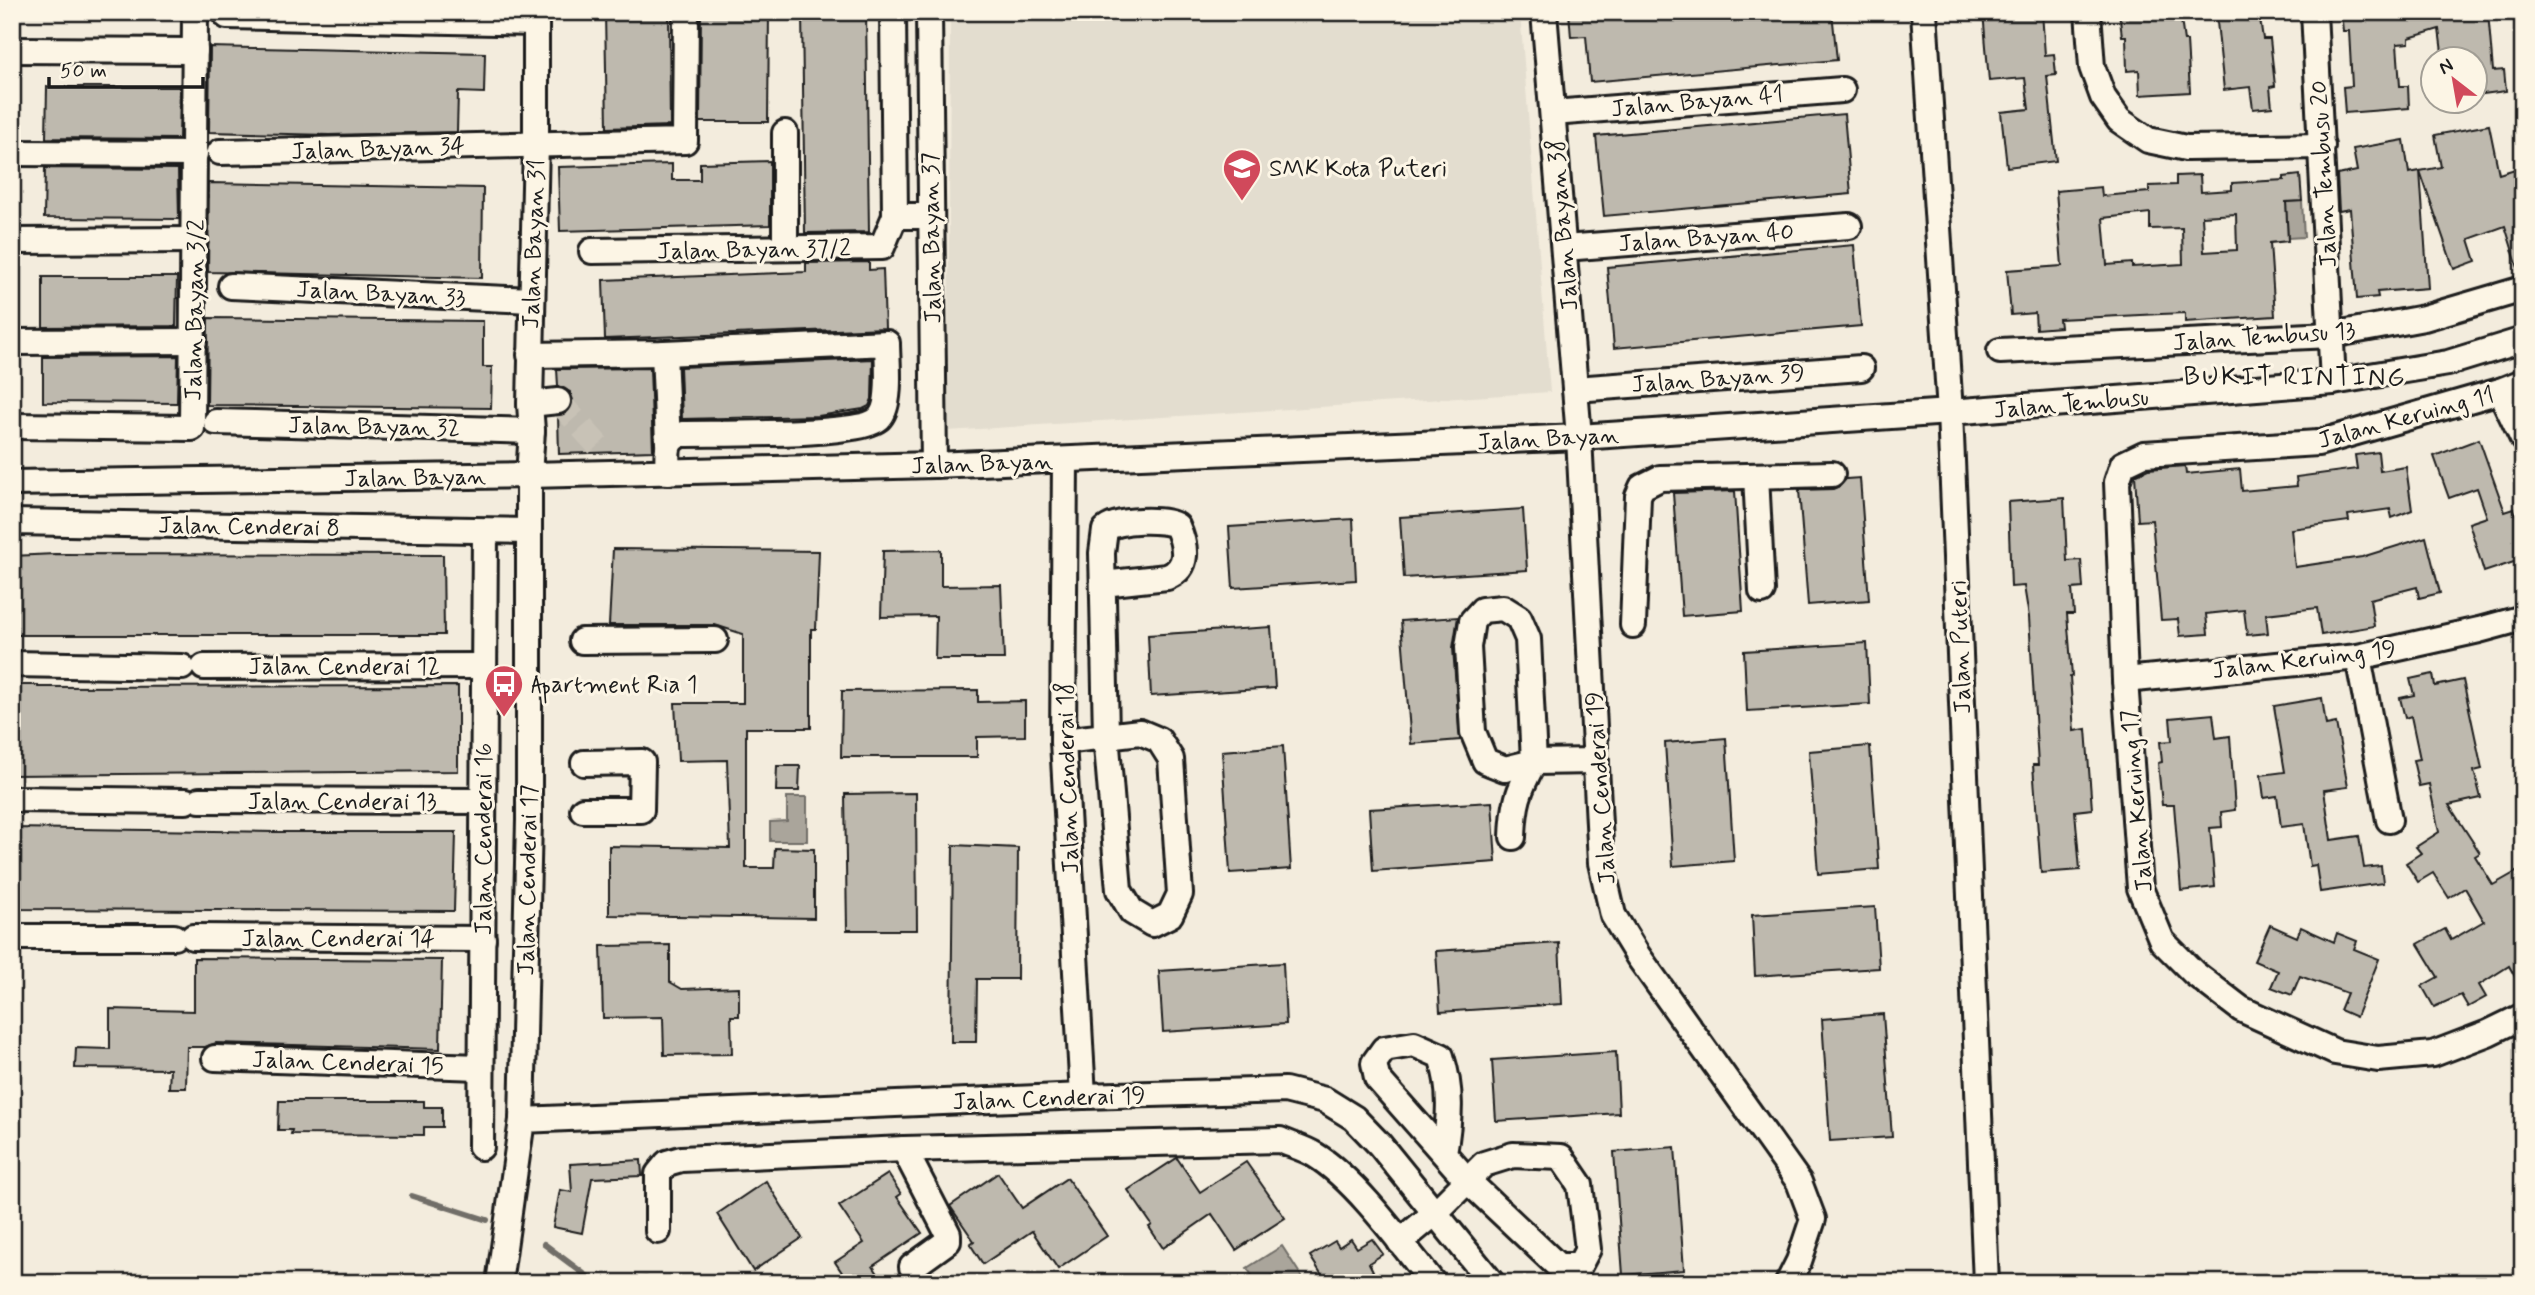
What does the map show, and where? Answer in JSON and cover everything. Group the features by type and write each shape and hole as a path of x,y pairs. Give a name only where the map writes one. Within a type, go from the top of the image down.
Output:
{"street":[{"name":"Jalan Bayan 3/2","path":"12,426 192,428 195,12"},
{"name":"Jalan Bayan 34","path":"220,152 685,141 686,12"},
{"path":"893,12 895,216 931,216"},
{"name":"Jalan Bayan 37","path":"929,12 934,465"},
{"name":"Jalan Bayan 38","path":"1545,12 1579,437"},
{"name":"Jalan Puteri","path":"1924,12 1950,412 1986,1283"},
{"path":"2088,12 2092,67 2103,97 2119,120 2148,140 2186,148 2322,146"},
{"name":"Jalan Tembusu 20","path":"2314,12 2333,382"},
{"path":"227,16 536,17"},
{"name":"Jalan Bayan 31","path":"530,475 533,431 530,404 531,300 537,143 536,17"},
{"path":"12,50 195,51"},
{"name":"Jalan Bayan 41","path":"1553,113 1842,90"},
{"path":"785,133 785,248"},
{"path":"12,153 195,154"},
{"name":"Jalan Bayan 37/2","path":"592,251 882,247 895,216"},
{"name":"Jalan Bayan 40","path":"1564,248 1849,226"},
{"path":"12,241 195,240"},
{"name":"Jalan Bayan 33","path":"232,286 531,300"},
{"name":"Jalan Tembusu 13","path":"2000,351 2331,335 2424,318 2523,289"},
{"name":"Jalan Tembusu","path":"1950,412 2333,382 2448,363 2523,340"},
{"path":"12,342 194,341"},
{"path":"530,355 664,353 887,343 886,407 879,419 869,425 836,430 683,434 673,437 668,443"},
{"path":"664,353 668,472"},
{"name":"Jalan Bayan 39","path":"1576,389 1861,368"},
{"name":"Jalan Keruing 11","path":"2123,464 2144,454 2318,443 2523,382"},
{"path":"2500,391 2523,439"},
{"path":"530,404 558,401"},
{"name":"Jalan Bayan","path":"12,482 530,475 603,463 668,472 934,465 1579,437 1950,412"},
{"name":"Jalan Bayan 32","path":"216,422 533,431"},
{"name":"Jalan Cenderai 19","path":"1579,437 1601,863 1613,915 1638,956 1799,1182 1813,1219 1799,1261 1788,1283"},
{"name":"Jalan Cenderai 18","path":"1065,460 1063,741 1083,1096"},
{"name":"Jalan Keruing 17","path":"2123,464 2118,482 2125,680 2140,888 2162,941 2194,973 2241,1009 2335,1052 2378,1059 2432,1054 2488,1033 2523,1016"},
{"path":"1633,625 1638,496 1642,487 1660,478 1832,474"},
{"name":"Jalan Cenderai 17","path":"499,1283 522,1120 529,820 530,475"},
{"path":"1756,476 1762,591"},
{"name":"Jalan Cenderai 8","path":"12,522 529,531"},
{"name":"Jalan Cenderai 16","path":"481,1147 485,531"},
{"path":"1063,741 1106,734 1140,732 1159,740 1171,759 1180,894 1170,915 1152,924 1132,912 1119,890 1106,734 1103,584"},
{"path":"1513,837 1514,807 1522,783 1534,762 1528,639 1519,618 1503,608 1482,610 1472,621 1468,647 1473,732 1485,761 1505,769 1534,762 1596,761"},
{"name":"Jalan Keruing 19","path":"2125,680 2358,657 2523,618"},
{"path":"582,641 715,640"},
{"path":"2358,657 2389,820"},
{"name":"Jalan Cenderai 12","path":"12,664 193,667 485,666"},
{"path":"583,810 641,810 642,762 584,762"},
{"name":"Jalan Cenderai 13","path":"12,799 484,802"},
{"name":"Jalan Cenderai 14","path":"12,937 483,939"},
{"name":"Jalan Cenderai 15","path":"215,1058 480,1067"},
{"name":"Jalan Cenderai 19","path":"522,1120 1285,1090 1325,1100 1354,1118 1492,1283"},
{"path":"658,1231 658,1174 667,1163 681,1159 904,1149 1280,1140 1313,1153 1337,1170 1433,1283"},
{"path":"904,1149 948,1234 948,1241 912,1267"},
{"path":"1400,1242 1435,1213 1468,1181 1484,1164 1513,1155 1561,1157 1580,1185 1588,1249 1579,1266 1559,1266 1468,1181 1444,1153"}],"shaded area":[{"name":"SMK Kota Puteri","path":"950,12 1520,12 1550,392 948,431"},
{"path":"2302,201 2304,237 2288,238 2286,202"},
{"path":"787,797 807,797 807,841 770,841 770,822 787,821"},
{"path":"1282,1246 1302,1277 1293,1283 1282,1283 1276,1273 1257,1283 1247,1268"}],"building":[{"path":"605,12 669,12 670,126 607,128"},
{"path":"701,12 769,12 768,122 700,122"},
{"path":"802,12 866,12 869,232 805,233"},
{"path":"1569,12 1832,12 1837,60 1590,82 1586,36 1571,37"},
{"path":"1983,12 2042,12 2045,55 2054,54 2056,75 2047,76 2056,161 2007,167 2001,112 2029,109 2025,78 1989,81"},
{"path":"2119,12 2180,12 2184,41 2187,41 2190,92 2140,95 2139,70 2127,71 2126,36 2122,36"},
{"path":"2216,12 2259,12 2263,39 2270,39 2275,86 2270,87 2272,107 2253,109 2250,87 2224,90"},
{"path":"2341,12 2488,12 2493,71 2504,70 2506,91 2490,93 2490,46 2441,46 2439,29 2409,38 2409,43 2397,44 2400,86 2408,86 2409,108 2345,113 2343,87 2352,86 2349,31 2343,31"},
{"path":"210,47 485,53 484,93 458,92 457,132 329,135 209,132"},
{"path":"47,87 180,87 179,139 46,138"},
{"path":"1844,114 1851,194 1604,216 1596,136"},
{"path":"2489,125 2499,174 2515,169 2517,177 2523,175 2523,271 2519,271 2505,226 2469,239 2476,261 2454,269 2420,171 2441,167 2435,135"},
{"path":"2404,140 2409,173 2420,171 2428,288 2377,292 2378,297 2357,299 2350,209 2339,211 2337,175 2357,171 2353,149"},
{"path":"770,161 770,225 560,231 558,167 672,164 672,180 700,180 700,163"},
{"path":"45,168 178,169 179,219 44,218"},
{"path":"2200,175 2201,192 2232,190 2232,183 2284,180 2284,177 2300,175 2302,201 2286,202 2288,241 2270,243 2275,316 2185,322 2185,313 2059,319 2060,327 2036,329 2035,313 2011,315 2007,270 2062,266 2056,191 2101,187 2102,196 2149,192 2149,186 2176,185 2176,176","holes":["2150,213 2150,229 2182,228 2183,264 2132,267 2132,263 2107,265 2103,218","2236,214 2237,250 2204,252 2202,216"]},
{"path":"209,183 483,188 482,278 208,272"},
{"path":"1854,245 1861,326 1614,348 1607,267"},
{"path":"869,262 869,270 883,269 885,328 605,339 603,280 806,272 806,263"},
{"path":"43,277 177,277 176,326 43,327"},
{"path":"208,318 483,321 483,367 492,367 491,408 207,405"},
{"path":"178,356 177,403 43,402 43,357"},
{"path":"873,359 872,399 869,406 863,409 818,416 682,419 680,367"},
{"path":"650,368 653,451 559,454 558,416 567,413 573,400 570,392 558,386 557,369"},
{"path":"2479,439 2505,512 2514,509 2523,538 2523,559 2484,572 2469,523 2487,517 2477,488 2449,498 2434,456"},
{"path":"2378,452 2380,471 2406,467 2412,510 2392,518 2390,509 2348,515 2349,521 2291,529 2295,567 2362,557 2426,537 2440,593 2419,598 2417,587 2370,599 2374,626 2321,635 2317,608 2266,614 2268,633 2247,635 2244,610 2206,614 2208,634 2180,636 2178,619 2161,620 2152,520 2138,521 2135,475 2148,469 2185,466 2186,474 2240,469 2242,491 2297,486 2296,477 2357,469 2355,455"},
{"path":"1860,478 1869,600 1808,605 1799,490 1833,489 1846,479"},
{"path":"1735,491 1743,611 1682,616 1673,493"},
{"path":"2064,498 2067,561 2081,560 2083,588 2072,589 2074,614 2067,614 2074,731 2086,729 2092,809 2075,811 2080,870 2041,873 2033,765 2038,765 2029,617 2024,586 2011,587 2008,502"},
{"path":"1523,509 1527,570 1404,578 1400,517"},
{"path":"1353,519 1356,580 1233,588 1229,527"},
{"path":"613,549 819,551 816,629 811,629 811,728 746,728 746,868 774,868 775,848 814,849 814,918 609,915 609,846 730,848 727,760 678,761 675,703 743,703 743,634 715,625 609,625"},
{"path":"941,550 941,586 1001,585 1004,659 935,659 936,616 881,617 883,551"},
{"path":"443,555 444,635 12,635 12,556"},
{"path":"1458,617 1453,648 1460,740 1411,744 1401,621"},
{"path":"1271,627 1275,688 1151,696 1148,635"},
{"path":"1867,643 1870,704 1747,711 1744,651"},
{"path":"2433,674 2435,686 2463,680 2482,769 2474,771 2481,798 2449,805 2480,853 2475,856 2493,885 2523,868 2523,991 2509,966 2479,985 2486,997 2468,1007 2461,995 2434,1007 2422,986 2438,977 2418,944 2445,929 2451,940 2484,921 2465,888 2449,898 2433,873 2418,882 2406,863 2421,853 2416,847 2439,832 2429,784 2419,786 2413,760 2420,759 2411,716 2405,718 2400,698 2414,695 2410,679"},
{"path":"12,685 458,686 458,771 12,775"},
{"path":"978,690 978,702 1025,701 1025,736 977,737 977,757 841,757 842,691"},
{"path":"2322,698 2326,725 2336,723 2348,787 2324,790 2331,840 2359,836 2364,868 2381,866 2383,883 2320,892 2316,865 2310,866 2304,824 2281,827 2277,796 2264,798 2261,775 2285,772 2274,706"},
{"path":"2213,714 2216,738 2230,736 2235,810 2221,812 2222,827 2210,828 2215,887 2181,891 2174,805 2162,805 2158,763 2162,762 2160,742 2172,741 2170,718"},
{"path":"1726,738 1734,861 1673,866 1665,743"},
{"path":"1283,746 1291,869 1230,873 1222,751"},
{"path":"1870,746 1879,869 1818,874 1809,751"},
{"path":"777,766 800,766 799,791 776,791"},
{"path":"916,793 917,930 847,930 845,794"},
{"path":"1492,802 1496,862 1373,871 1369,809"},
{"path":"12,828 456,832 454,911 12,909"},
{"path":"953,845 1018,848 1017,979 977,979 976,1042 951,1042"},
{"path":"1875,907 1879,968 1755,976 1752,915"},
{"path":"2270,925 2297,937 2301,927 2334,942 2337,933 2357,941 2354,949 2379,959 2356,1017 2340,1010 2347,993 2300,976 2292,995 2271,987 2278,971 2254,961"},
{"path":"1559,943 1562,1004 1440,1012 1436,951"},
{"path":"670,945 670,982 682,989 739,987 739,1016 731,1016 732,1054 664,1055 663,1017 603,1018 601,946"},
{"path":"194,958 442,960 440,1049 216,1043 205,1047 187,1047 186,1088 169,1088 170,1069 75,1068 76,1048 110,1049 110,1009 194,1011"},
{"path":"1283,963 1286,1024 1163,1032 1159,971"},
{"path":"1883,1014 1892,1137 1830,1141 1822,1019"},
{"path":"1616,1052 1619,1113 1496,1121 1492,1060"},
{"path":"279,1101 424,1101 424,1107 442,1107 442,1127 424,1127 424,1135 291,1134 292,1130 278,1130"},
{"path":"1675,1147 1684,1270 1623,1275 1614,1152"},
{"path":"1177,1158 1200,1192 1246,1162 1285,1218 1236,1250 1212,1214 1163,1248 1149,1227 1152,1225 1128,1190"},
{"path":"641,1160 642,1176 592,1178 582,1233 553,1227 560,1190 572,1192 570,1164"},
{"path":"998,1173 1022,1208 1067,1178 1107,1236 1058,1269 1032,1231 983,1264 970,1244 974,1241 950,1206"},
{"path":"888,1174 901,1194 897,1197 922,1233 873,1266 884,1283 849,1283 835,1262 864,1243 839,1206"},
{"path":"766,1181 802,1238 753,1271 717,1214"},
{"path":"1351,1239 1357,1248 1372,1239 1383,1254 1369,1263 1373,1271 1355,1283 1327,1283 1310,1256 1335,1241 1339,1247"}],"waterway":[{"path":"412,1196 487,1220"},
{"path":"544,1244 596,1283"},
{"path":"606,1283 646,1279 651,1283"}],"tunnel":[{"path":"558,401 604,452"}],"place":[{"name":"SMK Kota Puteri","path":"1242,202"},
{"name":"Apartment Ria 1","path":"504,718"}],"district":[{"name":"BUKIT RINTING","path":"2295,376"}]}
